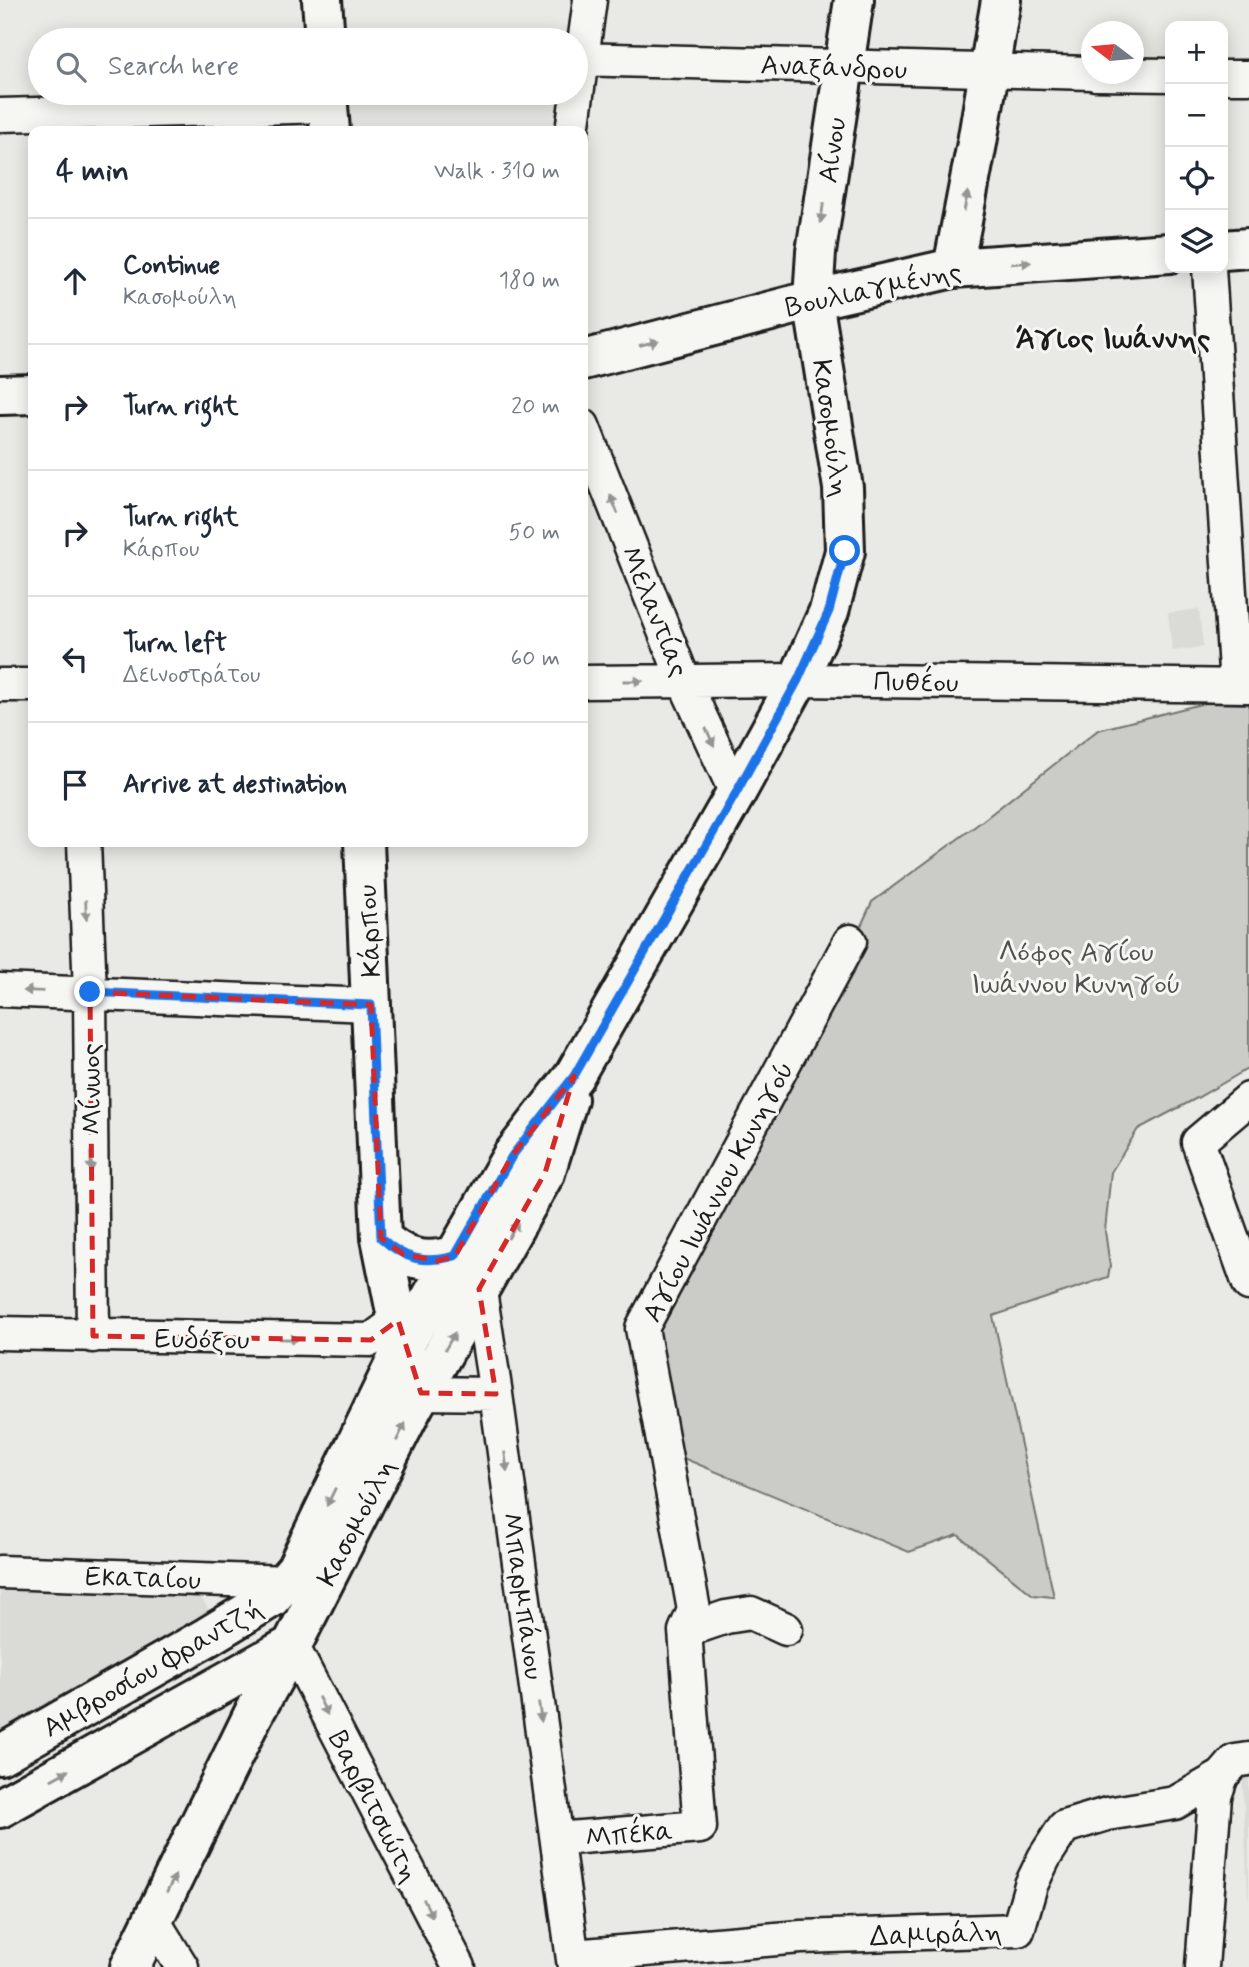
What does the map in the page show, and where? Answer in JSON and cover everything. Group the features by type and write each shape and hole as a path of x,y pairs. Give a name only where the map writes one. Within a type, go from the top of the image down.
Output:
{"main road":[{"path":"322,0 324,28"},
{"name":"Αίνου","path":"813,300 816,252 855,0"},
{"path":"953,268 1001,0"},
{"path":"1228,250 1249,248"},
{"name":"Βουλιαγμένης","path":"588,359 813,300 953,268 1165,253"},
{"name":"Κασομούλη","path":"291,1575 401,1334 464,1240 512,1156 574,1076 798,680 829,611 845,551 843,488 813,300"},
{"path":"0,395 28,394"},
{"name":"Κάρπου","path":"364,847 381,1238 401,1334 421,1393"},
{"name":"Κασομούλη","path":"130,1967 253,1715 292,1645 421,1393 545,1173 574,1076"},
{"path":"381,1238 394,1250 414,1258 437,1261 464,1240"},
{"name":"Αμβροσίου Φραντζή","path":"0,1755 271,1598 291,1575"},
{"name":"Αμβροσίου Φραντζή","path":"0,1808 292,1645"}],"street":[{"path":"585,28 590,0"},
{"name":"Αναξάνδρου","path":"588,59 1081,74"},
{"name":"Αναξάνδρου","path":"1144,75 1165,75"},
{"path":"1228,77 1249,77"},
{"path":"572,126 575,105"},
{"path":"0,115 328,110"},
{"path":"1210,273 1235,446 1242,686"},
{"name":"Μελαντίας","path":"588,439 684,681 736,793"},
{"name":"Πυθέου","path":"588,682 798,680 1242,686"},
{"path":"0,685 28,685"},
{"name":"Μίνωος","path":"84,847 90,992 93,1336"},
{"name":"Αγίου Ιωάννου Κυνηγού","path":"700,1827 685,1631 694,1610 642,1328 850,941"},
{"path":"0,990 371,1005"},
{"path":"1248,1280 1198,1142 1249,1099"},
{"name":"Μπαρμπάνου","path":"464,1240 479,1289 496,1395 574,1961"},
{"name":"Ευδόξου","path":"0,1334 371,1340 401,1334"},
{"path":"421,1393 496,1395"},
{"name":"Εκαταίου","path":"0,1572 291,1575"},
{"path":"685,1631 726,1616 751,1613 786,1629"},
{"name":"Βαρβιτσιώτη","path":"292,1645 458,1967"},
{"path":"1202,1967 1216,1796 1222,1776 1235,1761 1249,1759"},
{"name":"Δαμιράλη","path":"574,1961 801,1937 1018,1930 1031,1885 1064,1827 1107,1814 1175,1803 1222,1776"},
{"name":"Μπέκα","path":"557,1839 700,1827"},
{"path":"153,1920 182,1967"}],"highlighted area":[{"path":"90,992 371,1005 381,1238 403,1254 437,1261 455,1256 512,1156 574,1076 545,1173 479,1289 496,1394 421,1393 398,1320 371,1340 93,1336"}],"shaded area":[{"path":"1199,609 1203,647 1172,651 1168,613"},
{"path":"0,1584 193,1586 209,1610 191,1630 0,1731"},
{"path":"1249,1767 1249,1898 1248,1898 1242,1769"}],"green space":[{"name":"Λόφος Αγίου Ιωάννου Κυνηγού","path":"1205,703 1249,704 1249,1068 1138,1129 1111,1172 1105,1231 1110,1266 1108,1277 993,1316 1054,1597 1033,1595 958,1535 909,1552 683,1458 655,1327 812,1032 872,902 981,822 1098,730"}],"district":[{"name":"Άγιος Ιωάννης","path":"1113,338"}],"route":[{"path":"90,992 371,1005 381,1238 394,1250 414,1258 437,1261 455,1256 512,1156 574,1076 736,793 798,680 829,611 845,551"}]}
